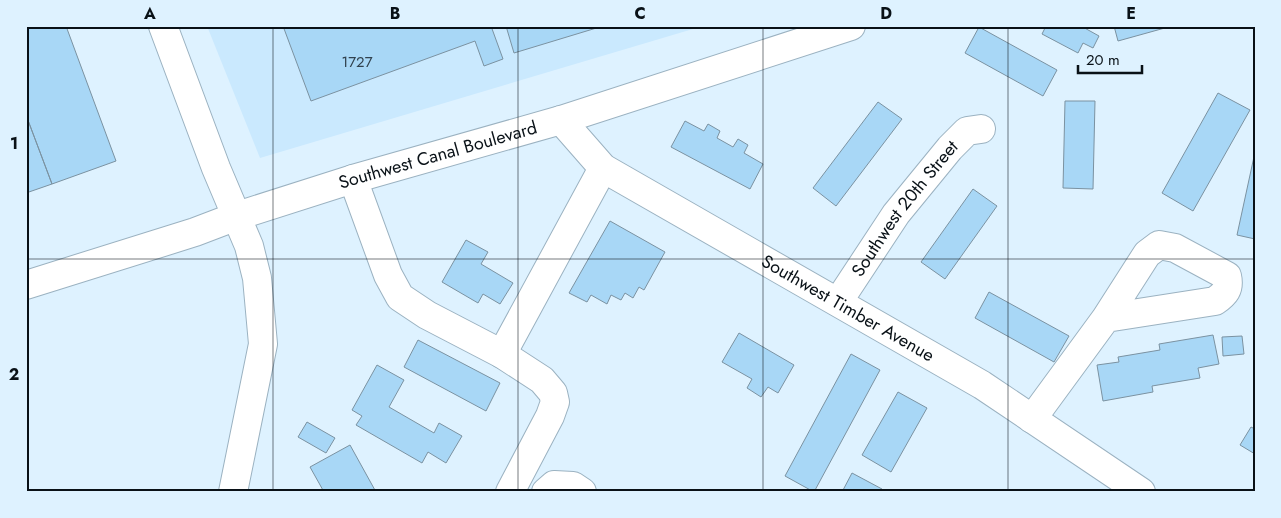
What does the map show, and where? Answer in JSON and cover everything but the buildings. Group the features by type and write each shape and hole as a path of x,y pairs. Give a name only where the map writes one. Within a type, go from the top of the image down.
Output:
{"main road":[{"path":"163,26 216,168 249,246 257,278 263,344 233,492"},
{"name":"Southwest Canal Boulevard","path":"26,285 195,232 237,216 353,179 562,120 852,26"},
{"name":"Southwest Timber Avenue","path":"562,120 603,168 982,385 1141,492"},
{"name":"Southwest 20th Street","path":"838,302 896,214 950,148 967,131 981,129"},
{"path":"502,354 603,168"},
{"path":"353,179 388,275 400,296 427,315 502,354 542,380 553,392 555,402 550,416 510,492"},
{"path":"1032,419 1106,318"},
{"path":"546,492 554,485 573,486 582,492"}],"shaded area":[{"path":"207,26 703,26 260,158"}]}
